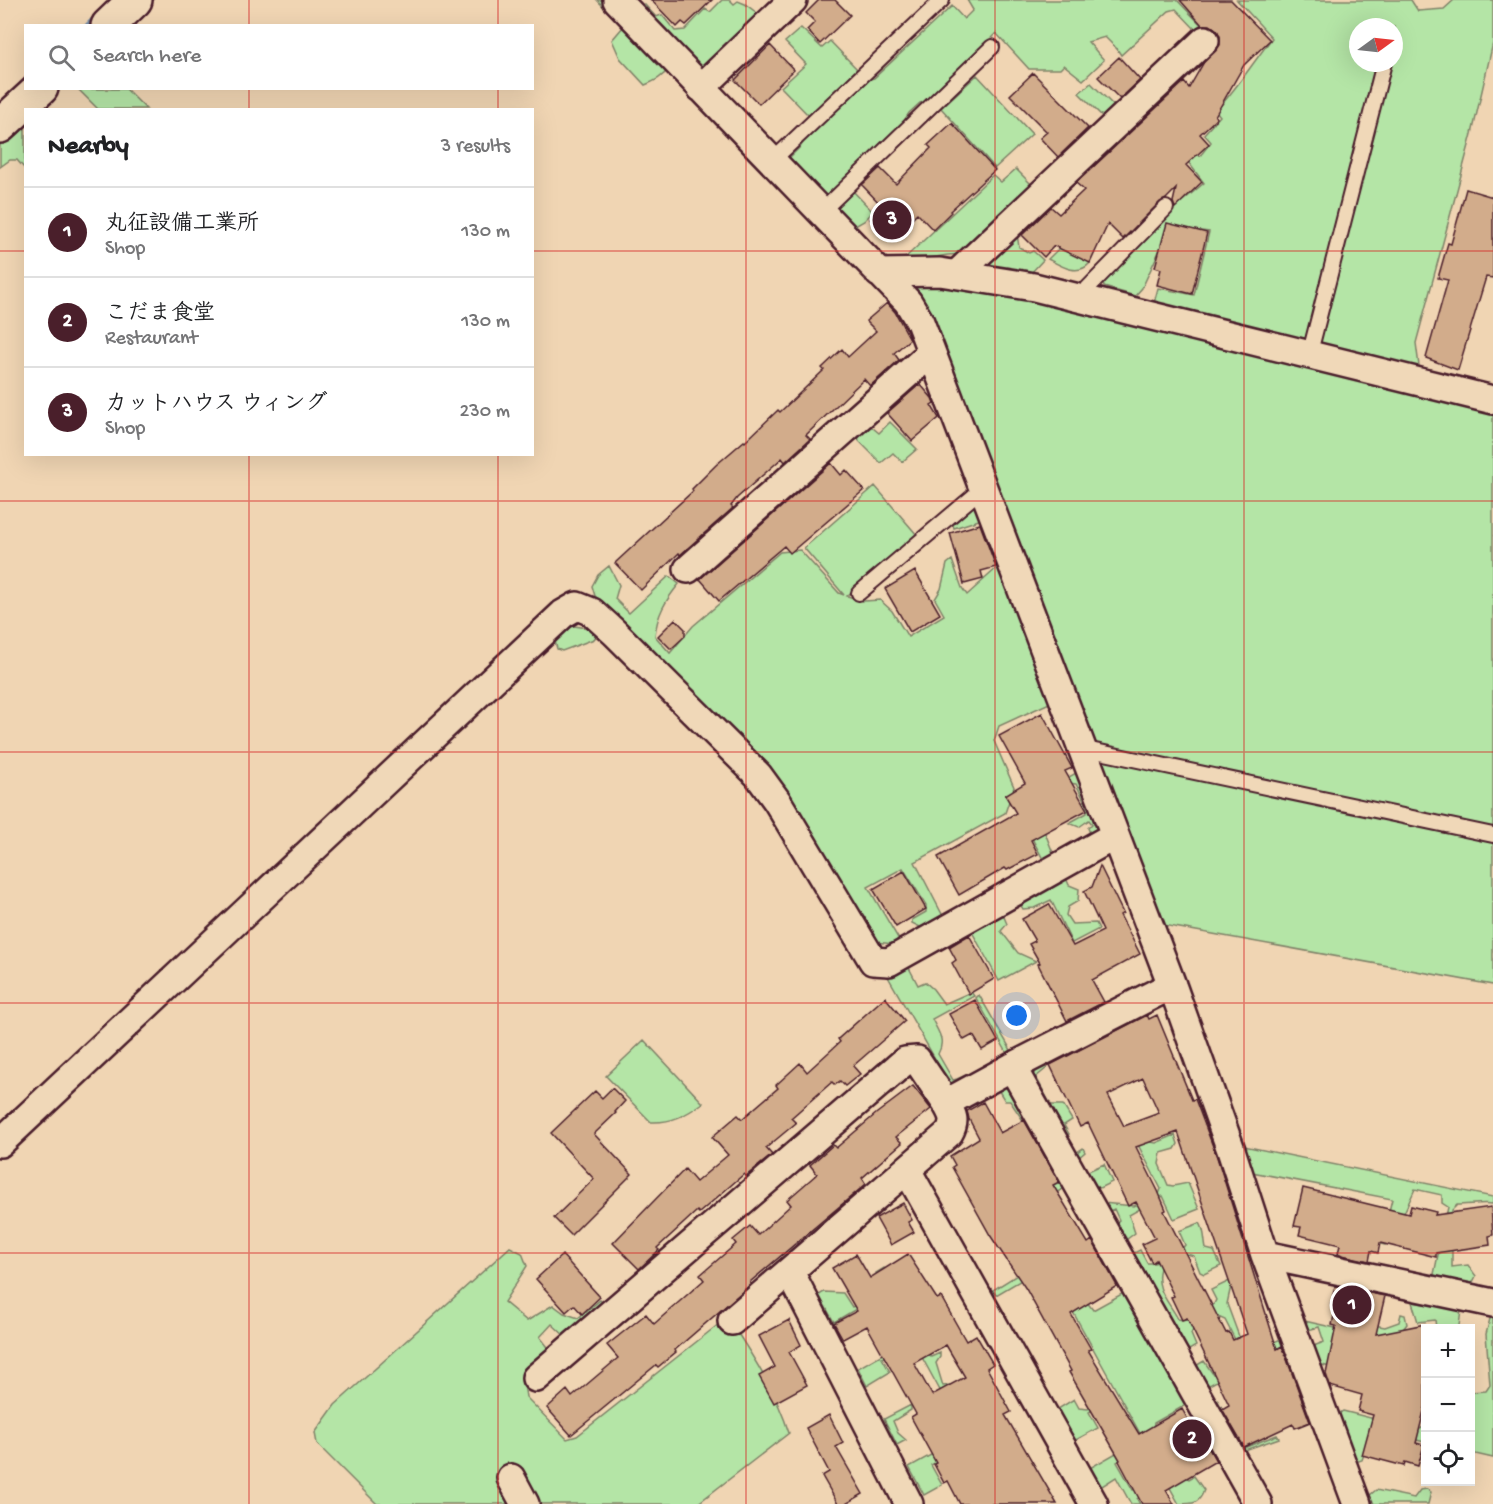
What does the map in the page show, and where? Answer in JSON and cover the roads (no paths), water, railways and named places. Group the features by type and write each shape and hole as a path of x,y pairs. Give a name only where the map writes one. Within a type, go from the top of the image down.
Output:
{"street":[{"path":"110,24 135,0"},
{"path":"701,87 793,0"},
{"path":"620,1 908,302 920,322 1172,985 1231,1150 1265,1255 1358,1504"},
{"path":"957,274 1205,40"},
{"path":"0,126 38,90"},
{"path":"879,273 940,272 1034,287 1309,356 1492,397"},
{"path":"688,569 931,353"},
{"path":"0,1143 555,622 577,606 592,612 614,632 758,775 777,801 873,961 888,962 1114,836"},
{"path":"946,1104 1012,1066 1172,985"},
{"path":"536,1378 905,1060 917,1060 952,1114 954,1124 950,1133 732,1321"},
{"path":"1012,1066 1258,1504"},
{"path":"907,1170 1094,1504"},
{"path":"1265,1255 1493,1303"},
{"path":"790,1272 909,1504"},
{"path":"511,1478 525,1504"}],"lane":[{"path":"772,161 942,0"},
{"path":"821,212 992,47"},
{"path":"1309,356 1382,72"},
{"path":"1078,298 1166,208"},
{"path":"860,593 982,489"},
{"path":"1081,748 1493,835"}],"waterway":[{"path":"90,24 98,16"}],"place":[{"name":"カットハウス ウィング","path":"892,220"},
{"name":"丸征設備工業所","path":"1352,1305"},
{"name":"こだま食堂","path":"1192,1439"}]}
